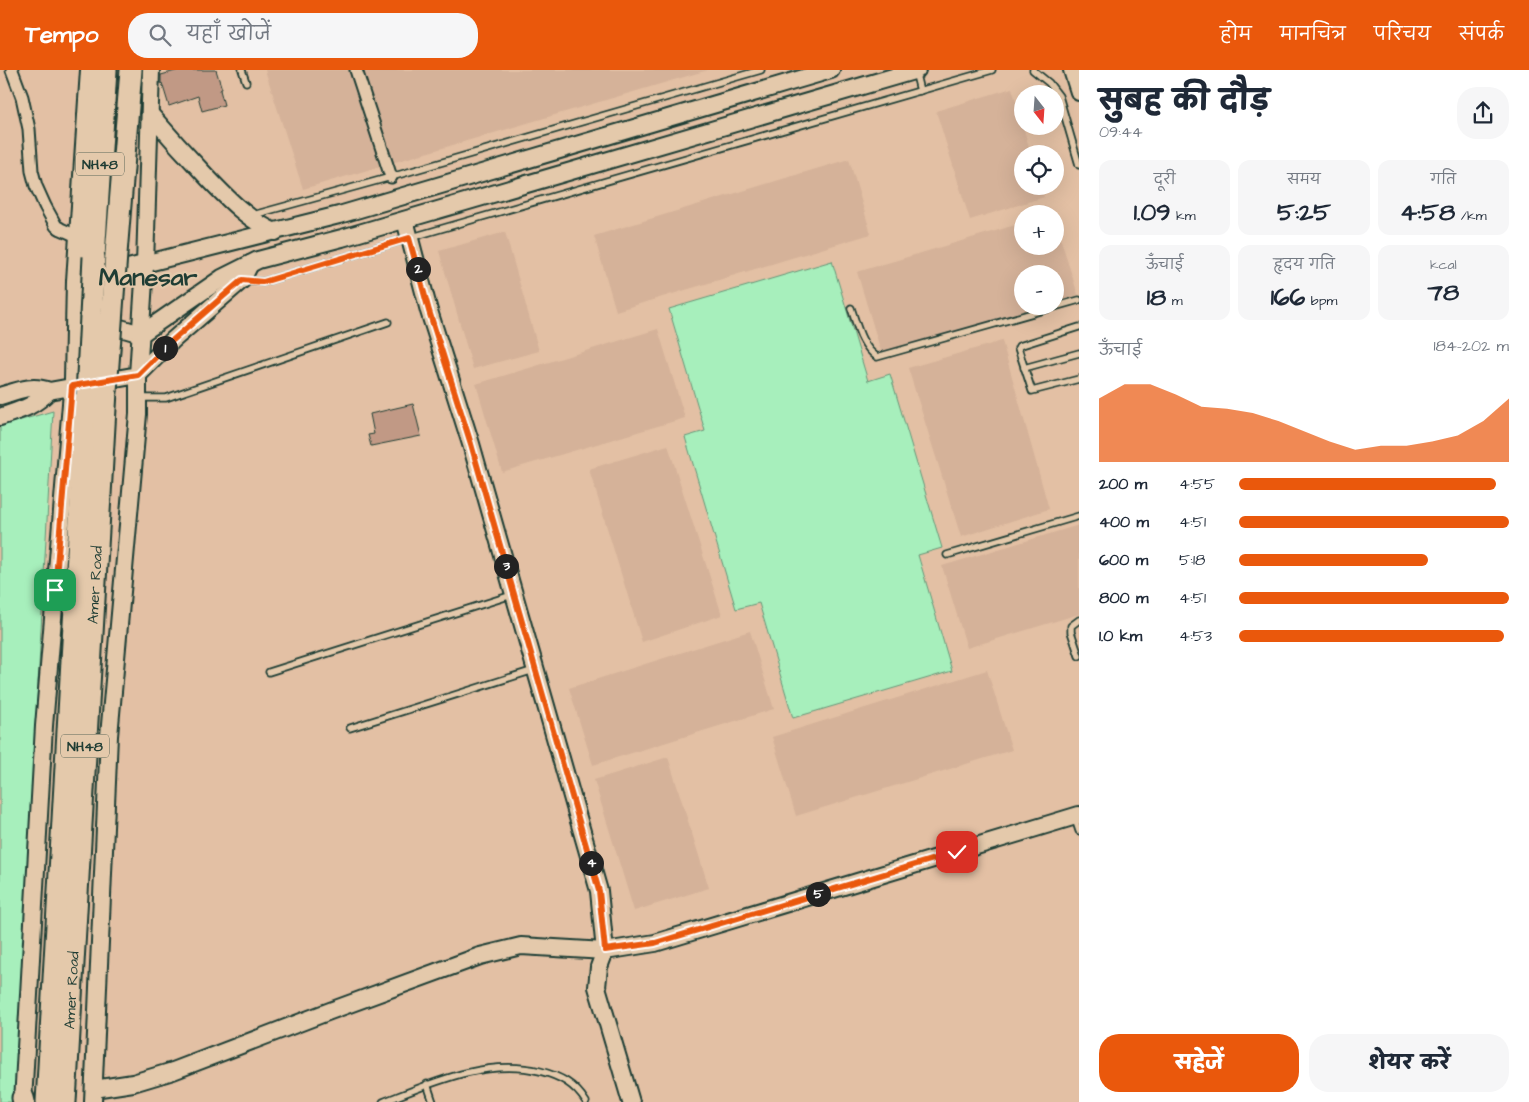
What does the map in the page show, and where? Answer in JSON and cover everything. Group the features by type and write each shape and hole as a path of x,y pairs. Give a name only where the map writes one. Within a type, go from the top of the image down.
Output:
{"highway":[{"name":"Amer Road","path":"65,1102 88,391 94,257 106,70"},
{"name":"Amer Road","path":"47,1102 88,391 116,254 131,70"}],"street":[{"path":"12,70 22,97 29,129 32,171 36,186 56,226 79,237"},
{"path":"24,1101 44,726 88,391 74,316 89,70"},
{"path":"151,70 138,414 109,736 93,1096 172,1071 480,956 521,946 605,950 655,943 1078,821"},
{"path":"356,70 391,177"},
{"path":"75,281 339,215 831,70"},
{"path":"74,316 141,334 222,278 258,260 405,220 915,70"},
{"path":"1063,70 1078,90"},
{"path":"1072,70 1078,90"},
{"path":"150,114 205,175 248,217 275,232"},
{"path":"405,220 429,311 471,444 599,891 605,950 599,967 597,987 631,1102"},
{"path":"0,396 30,387 49,390 88,391 138,375 173,340 242,280 250,264"},
{"path":"0,417 40,401 49,390"}],"lane":[{"path":"242,70 246,82"},
{"path":"248,217 761,70"},
{"path":"915,70 920,91"},
{"path":"242,280 263,282 992,70"},
{"path":"1033,70 1049,83 1059,96 1079,165"},
{"path":"851,308 860,335 871,353 877,357 1079,300"},
{"path":"138,398 166,398 388,322"},
{"path":"1079,327 1019,346 1018,348 1032,392 1079,379"},
{"path":"1024,368 1079,353"},
{"path":"947,555 1079,516"},
{"path":"269,672 514,595"},
{"path":"1079,620 1072,626 1071,632 1079,656"},
{"path":"350,728 536,670"},
{"path":"383,1102 428,1084 467,1072 503,1067 532,1069 555,1075 574,1085 586,1102"},
{"path":"428,1084 433,1102"}],"shaded area":[{"path":"265,70 708,70 303,189"},
{"path":"1012,88 1014,95 1014,135 1026,135 1028,145 1014,145 1014,195 1043,195 1044,197 970,220 936,111"},
{"path":"849,159 871,234 616,311 594,236"},
{"path":"1014,225 1014,255 1064,255 1064,250 1078,295 1064,299 1064,265 1014,265 1014,314 882,355 857,272"},
{"path":"505,232 539,351 473,369 439,251"},
{"path":"658,329 685,418 502,472 476,384"},
{"path":"1002,341 1049,509 961,537 908,368"},
{"path":"668,445 722,615 642,642 589,469"},
{"path":"1079,525 1079,614 967,648 942,566"},
{"path":"750,631 774,709 593,765 569,688"},
{"path":"987,670 1012,750 796,816 772,737"},
{"path":"668,757 709,888 634,911 594,780"}],"green space":[{"path":"832,261 868,381 890,374 942,548 918,555 952,671 793,718 759,603 736,609 685,437 705,431 669,309"},
{"path":"53,411 15,1102 0,1102 0,426"}],"building":[{"path":"179,70 216,70 222,89 220,90 224,105 202,111 198,96 169,106 161,84 161,75"},
{"path":"413,404 421,436 371,446 368,435 374,434 370,414"}],"district":[{"name":"Manesar","path":"148,276"}],"route":[{"path":"55,590 72,386 138,375 173,340 242,280 263,282 409,238 429,311 471,444 599,891 605,950 655,943 957,852"}]}
